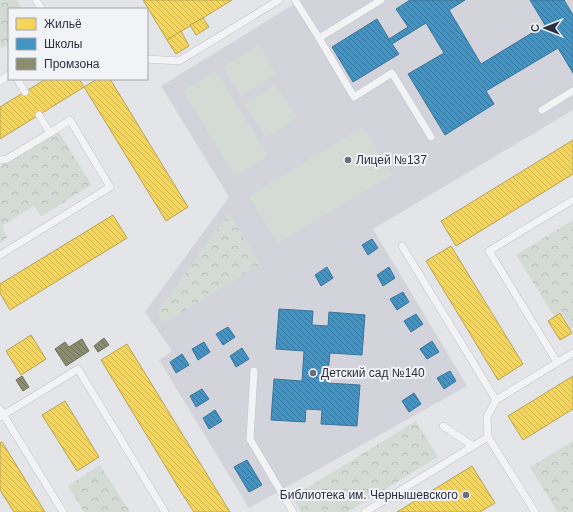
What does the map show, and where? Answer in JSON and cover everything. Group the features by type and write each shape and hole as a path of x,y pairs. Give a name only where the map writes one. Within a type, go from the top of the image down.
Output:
{"lane":[{"path":"148,58 179,61 279,0"},
{"path":"295,0 354,97 392,73 431,137"},
{"path":"319,38 381,0"},
{"path":"18,80 25,92"},
{"path":"542,110 573,91"},
{"path":"39,115 50,133"},
{"path":"0,160 6,159 70,120 110,187 0,255"},
{"path":"557,362 489,251 573,200"},
{"path":"402,246 496,400"},
{"path":"534,512 488,437 487,417 496,400 573,353"},
{"path":"63,512 1,414 78,369 165,512"},
{"path":"254,371 250,439 293,512"},
{"path":"443,426 473,446"},
{"path":"365,512 488,437"}],"shaded area":[{"name":"Лицей №137","path":"301,0 573,0 573,110 373,229 467,386 249,508 159,360 172,351 145,312 229,197 161,86"}],"green space":[{"path":"0,0 17,0 21,8 8,8 8,44 2,48 0,44"},
{"path":"259,45 276,74 241,96 223,67"},
{"path":"216,71 268,156 235,176 183,91"},
{"path":"276,85 297,118 266,137 245,104"},
{"path":"363,127 391,175 278,243 249,196"},
{"path":"58,131 91,185 44,215 41,216 34,206 2,226 7,238 0,243 0,166"},
{"path":"229,213 260,265 163,323 157,312"},
{"path":"573,220 573,327 571,329 561,311 554,316 516,255"},
{"path":"416,421 438,457 348,512 301,512 292,497"},
{"path":"573,441 573,512 557,512 530,467"},
{"path":"100,465 130,512 84,512 68,486"}],"building: Жильё":[{"path":"143,0 232,0 167,40"},
{"path":"203,18 209,27 196,35 190,25"},
{"path":"181,31 189,46 176,54 167,40"},
{"path":"44,80 80,80 84,87 0,139 0,107"},
{"path":"95,80 111,80 188,207 166,221 84,87"},
{"path":"573,140 573,174 456,246 441,221"},
{"path":"113,215 127,238 10,310 0,293 0,284"},
{"path":"451,246 523,364 498,380 426,261"},
{"path":"560,313 572,333 560,340 548,321"},
{"path":"31,335 46,359 21,375 6,351"},
{"path":"127,344 230,512 194,512 181,492 101,360"},
{"path":"573,376 573,409 523,440 508,416"},
{"path":"65,401 99,457 77,471 42,415"},
{"path":"2,442 45,512 14,512 0,490 0,443"},
{"path":"472,466 495,503 480,512 397,512"}],"building: Школы":[{"path":"410,0 465,0 449,10 481,64 545,25 530,0 564,0 573,15 573,73 558,48 486,91 494,104 445,135 408,74 444,53 426,23 392,44 399,54 353,82 332,47 377,19 389,39 408,27 396,9"},
{"path":"372,239 378,248 368,255 362,245"},
{"path":"327,267 333,278 321,286 315,275"},
{"path":"389,267 395,278 383,286 377,275"},
{"path":"403,292 409,302 397,310 390,299"},
{"path":"279,309 313,311 312,325 328,326 329,312 365,315 362,355 330,353 327,383 360,385 357,426 321,424 322,410 306,409 305,422 271,420 274,379 302,381 304,351 276,349"},
{"path":"416,314 423,324 411,332 404,321"},
{"path":"228,327 235,337 223,345 216,334"},
{"path":"432,341 439,352 427,359 420,349"},
{"path":"204,342 210,352 198,360 192,349"},
{"path":"242,348 249,359 236,367 230,356"},
{"path":"182,354 189,365 176,373 170,362"},
{"path":"450,371 456,381 444,389 437,378"},
{"path":"202,389 209,399 196,407 190,396"},
{"path":"414,393 421,404 409,412 402,401"},
{"path":"215,410 222,421 209,429 203,418"},
{"path":"247,460 262,485 249,492 234,467"}],"building: Промзона":[{"path":"104,338 109,345 98,352 94,346"},
{"path":"82,339 89,351 66,366 55,349 65,342 69,347"},
{"path":"22,376 29,387 23,391 16,380"}],"place":[{"name":"Лицей №137","path":"348,160"},
{"name":"Детский сад №140","path":"313,373"},
{"name":"Библиотека им. Чернышевского","path":"466,495"}]}
